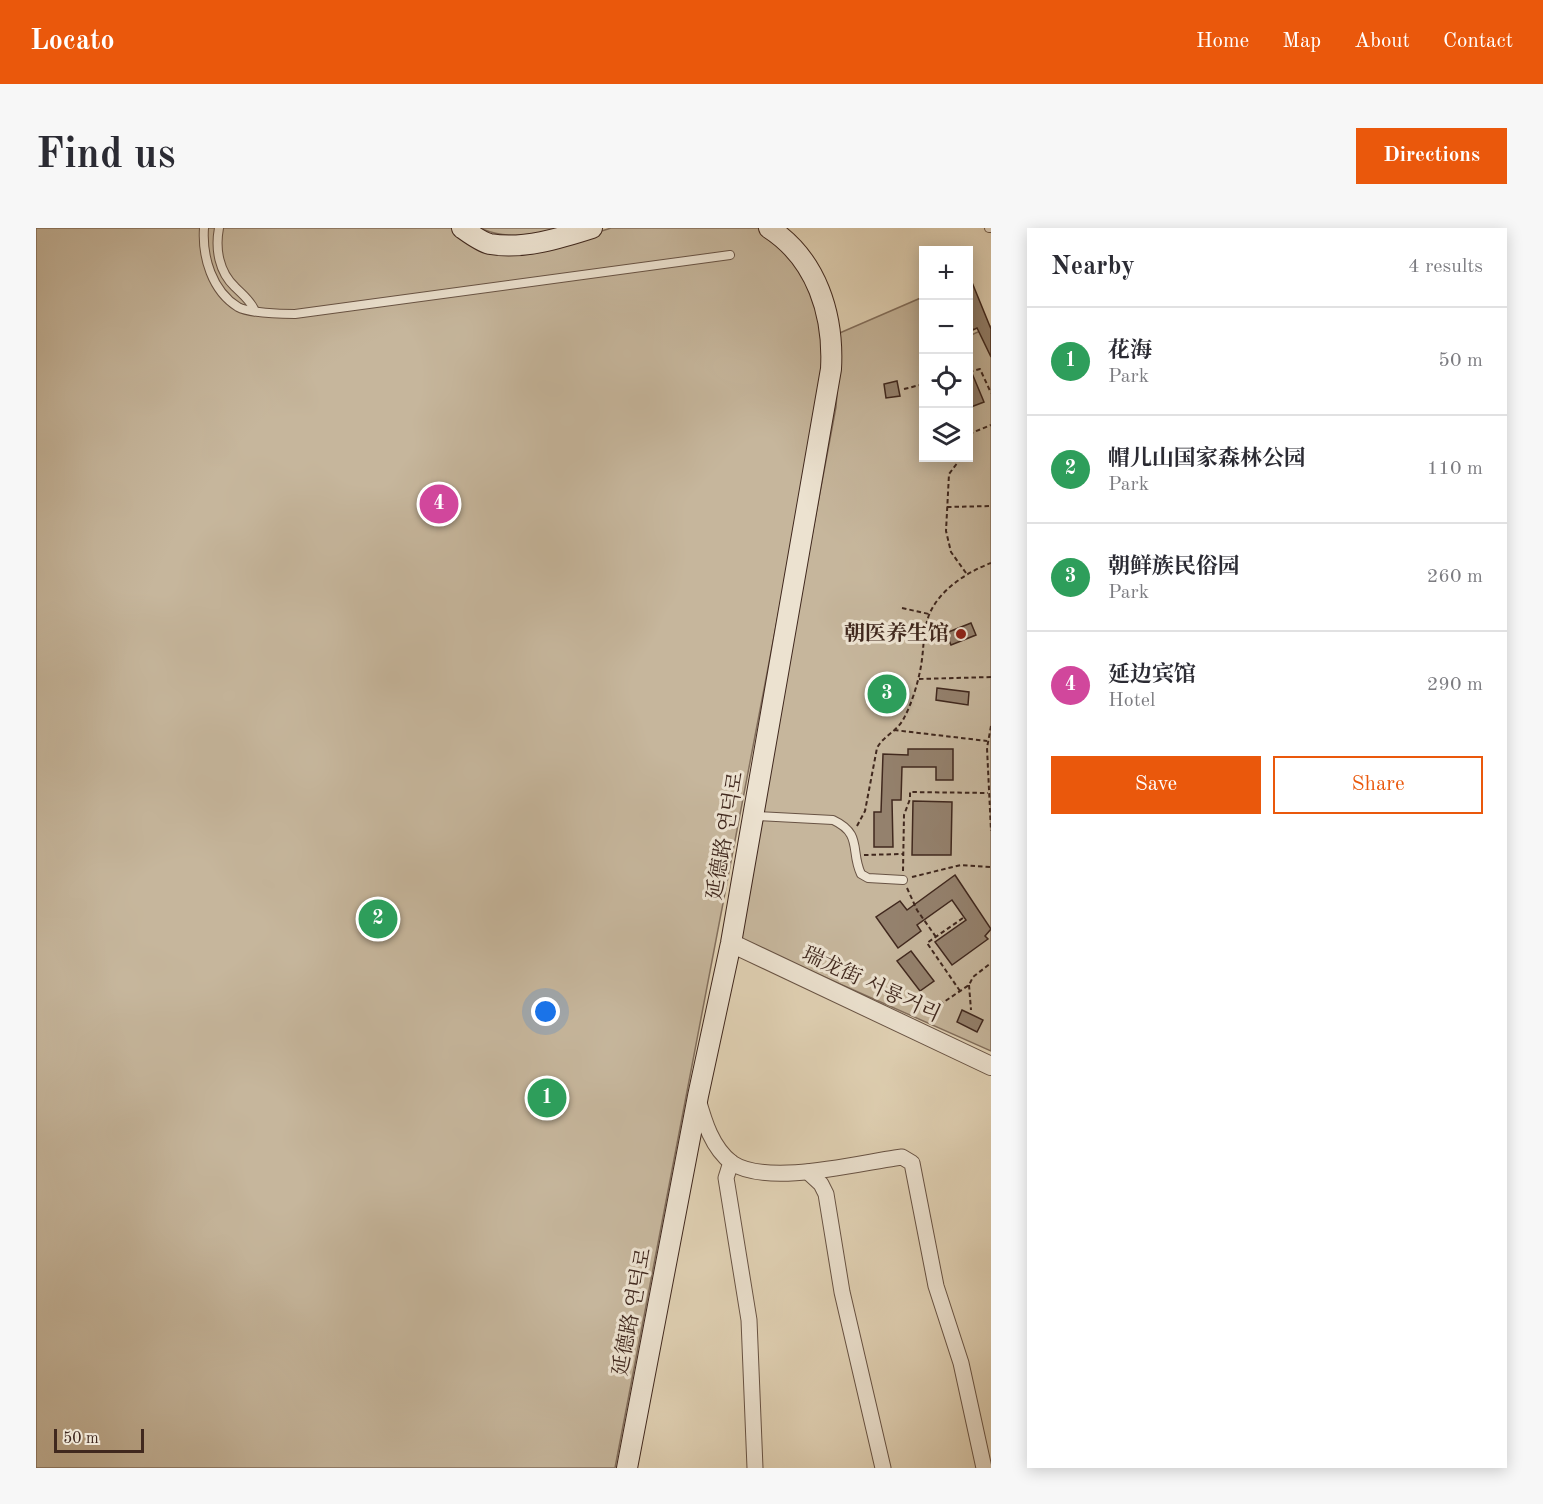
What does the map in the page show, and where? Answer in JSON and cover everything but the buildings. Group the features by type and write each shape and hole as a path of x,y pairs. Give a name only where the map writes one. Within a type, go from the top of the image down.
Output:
{"main road":[{"path":"462,228 489,244 554,240 592,228"},
{"name":"延德路 연덕로","path":"627,1468 698,1096 731,944 831,369 833,342 829,317 816,283 794,249 769,228"}],"street":[{"name":"瑞龙街 서룡거리","path":"731,944 991,1066"},
{"path":"698,1096 709,1131 731,1162 753,1170 808,1172 902,1157 912,1163 936,1286 961,1363 984,1468"},
{"path":"731,1162 726,1178 749,1320 755,1468"},
{"path":"808,1172 821,1184 826,1194 842,1292 883,1468"}],"lane":[{"path":"204,228 204,249 214,280 239,308 295,314 730,255"},
{"path":"219,228 218,252 221,265 234,286 249,299 254,309"},
{"path":"754,816 833,820 844,825 851,833 858,856 859,869 868,878 903,880"}],"path":[{"path":"973,371 980,369 991,393"},
{"path":"903,389 919,385"},
{"path":"973,432 991,425"},
{"path":"958,462 948,474 947,540 966,573"},
{"path":"947,507 991,506"},
{"path":"851,833 865,811 880,741 904,718 918,679 930,614 942,597 966,573 991,563"},
{"path":"902,609 930,614"},
{"path":"918,679 991,677"},
{"path":"991,726 988,741 991,831"},
{"path":"894,730 988,741"},
{"path":"936,937 917,910 903,880 904,815 910,792 988,793"},
{"path":"858,856 904,854"},
{"path":"903,880 961,865 991,867"},
{"path":"960,991 927,943 963,918"},
{"path":"922,1005 929,1011 969,985 974,977 991,963"},
{"path":"969,985 971,1010"}],"shaded area":[{"path":"36,228 455,228 542,250 611,228 760,228 788,248 819,305 825,370 615,1468 36,1468"},
{"path":"480,228 563,228 532,234 511,235"},
{"path":"919,299 919,462 973,462 973,334 991,326 991,1051 743,941 738,930 836,407 839,366 835,335"}],"place":[{"name":"延边宾馆","path":"439,504"},
{"name":"朝医养生馆","path":"961,634"},
{"name":"朝鲜族民俗园","path":"887,694"},
{"name":"帽儿山国家森林公园","path":"378,919"},
{"name":"花海","path":"547,1098"}]}
